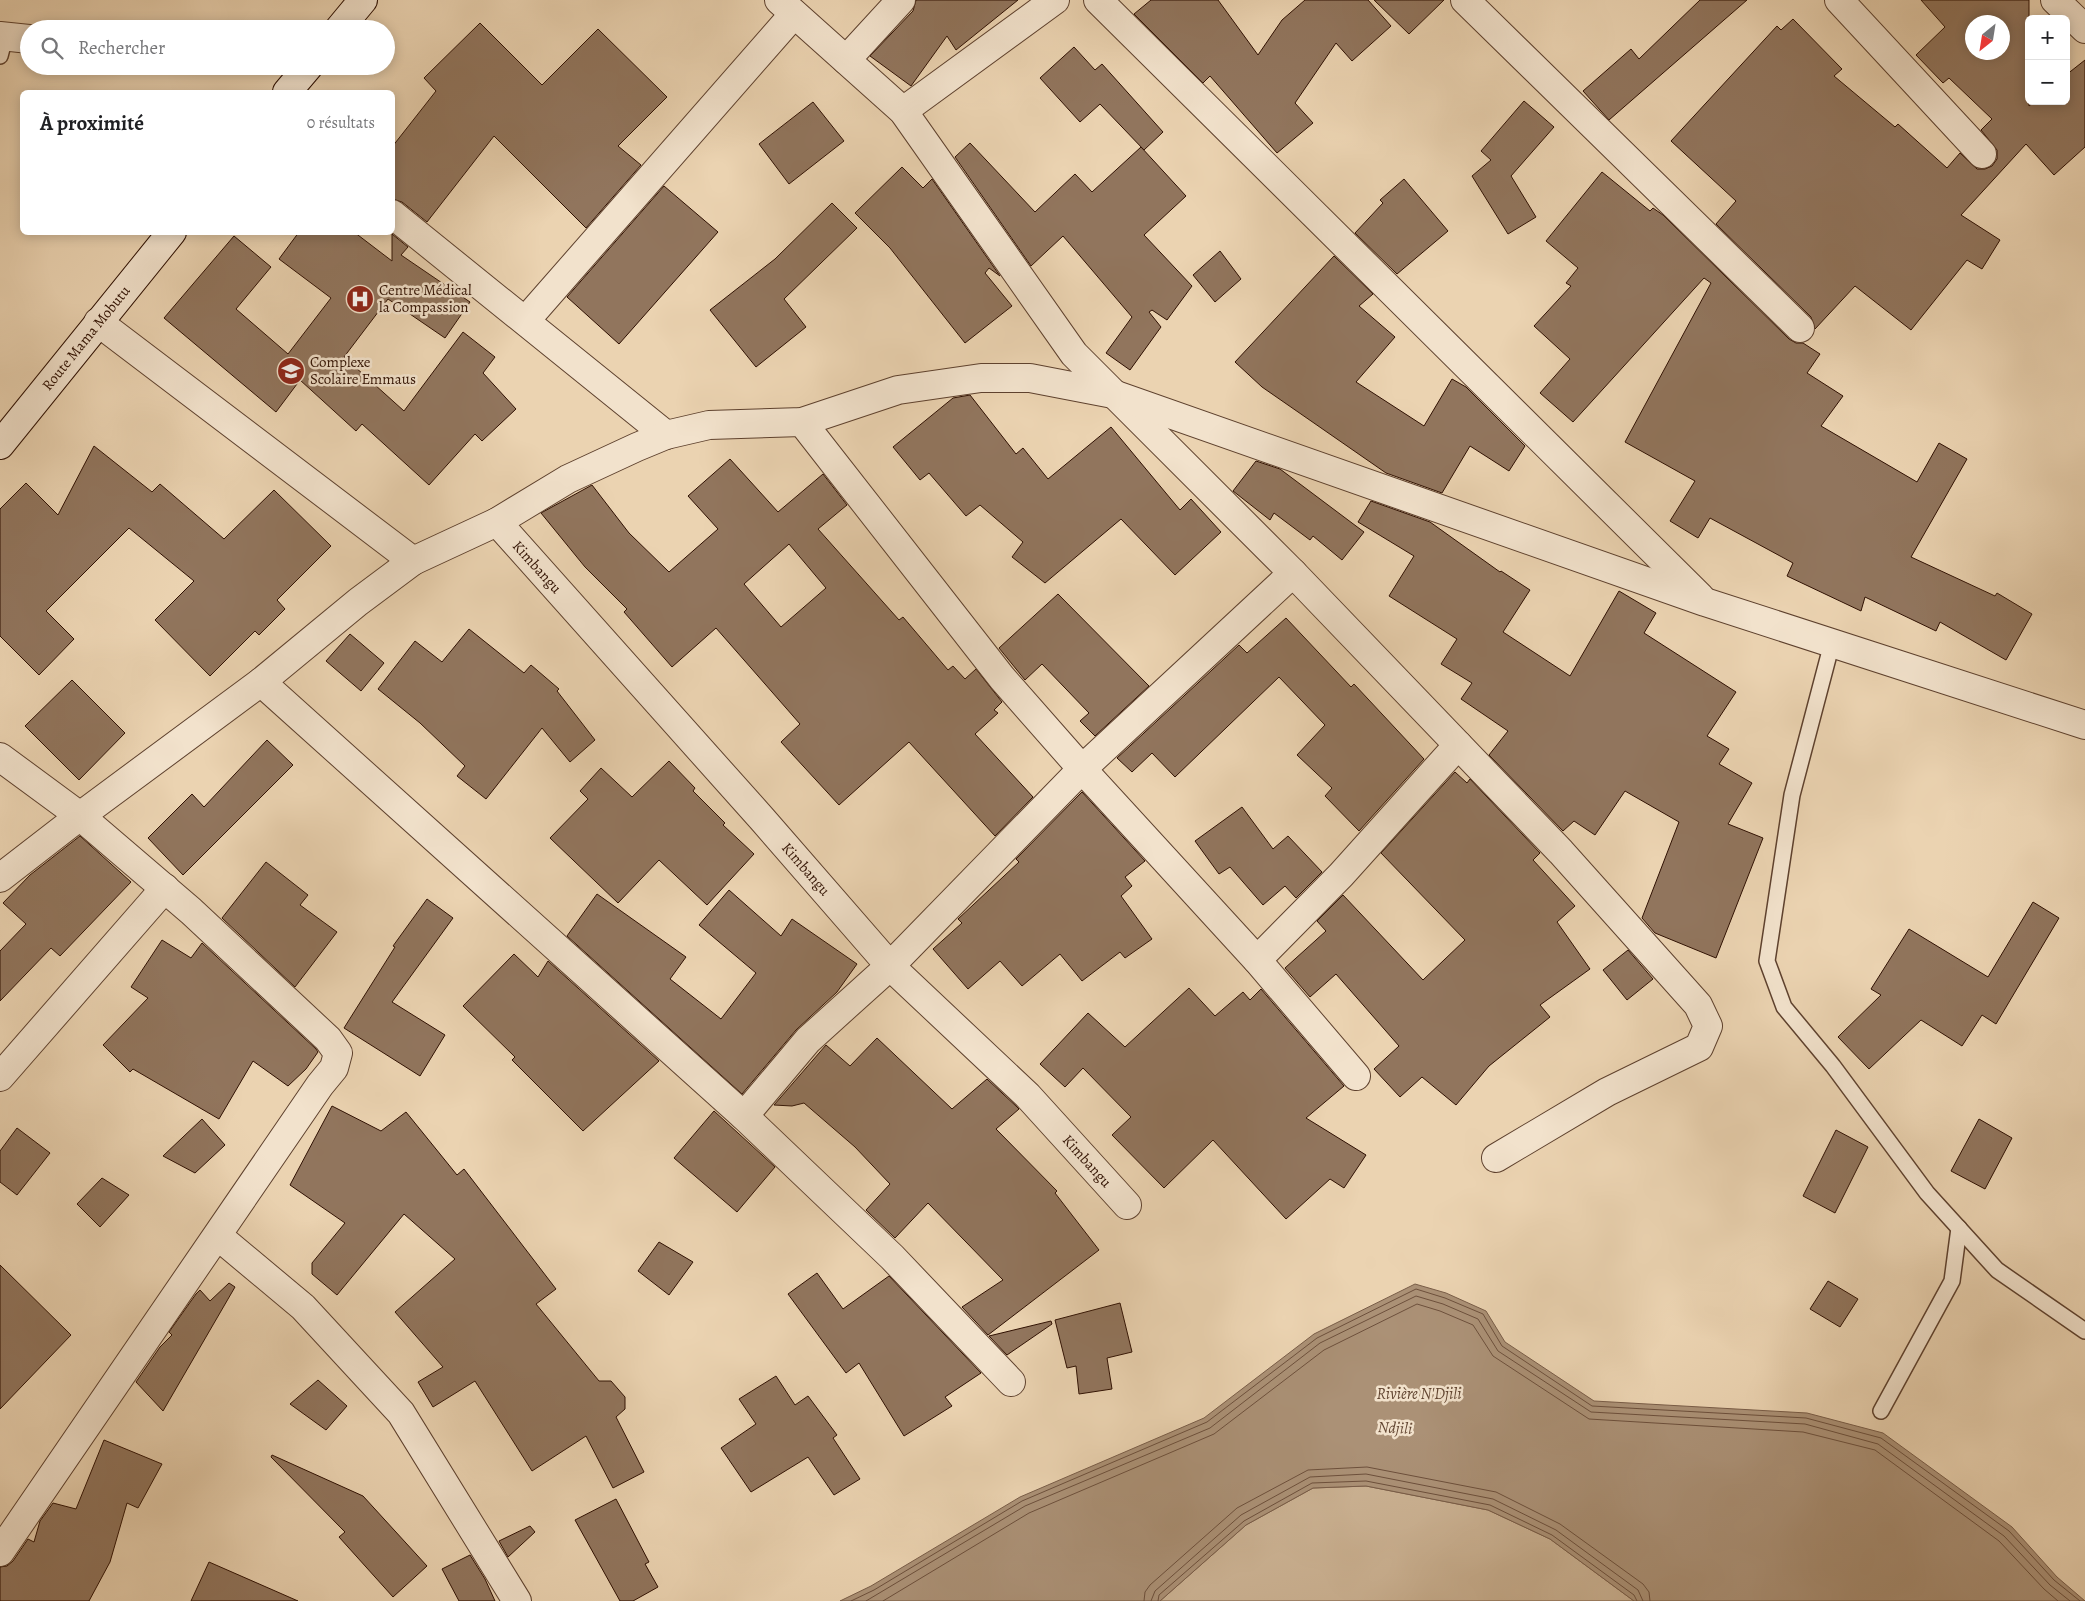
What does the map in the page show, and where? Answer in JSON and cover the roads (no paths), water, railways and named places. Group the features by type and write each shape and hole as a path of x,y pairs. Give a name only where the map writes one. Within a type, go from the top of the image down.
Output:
{"street":[{"path":"346,20 363,0"},
{"path":"846,60 901,0"},
{"path":"903,111 1055,0"},
{"path":"1098,0 1705,602"},
{"path":"1465,0 1800,328"},
{"path":"1839,0 1982,154"},
{"path":"2056,0 2085,29"},
{"path":"526,320 787,7 903,111 1074,354 1293,573 1561,852 1698,1005 1708,1026 1699,1047 1608,1092 1496,1158"},
{"path":"289,90 301,75"},
{"path":"395,216 526,320 666,435"},
{"name":"Route Mama Mobutu","path":"0,445 170,235"},
{"path":"98,322 413,561"},
{"path":"0,878 80,816 261,682 358,602 413,561 497,522 568,479 666,435 709,425 802,422 898,390 981,378 1030,378 1113,394 1705,602 2085,725"},
{"path":"802,422 1002,678 1082,769 1257,960 1356,1076"},
{"name":"Kimbangu","path":"497,522 763,820 890,966 1028,1096 1127,1205"},
{"path":"744,1116 808,1040 890,966 1082,769 1293,573"},
{"path":"261,682 744,1116 892,1257 1011,1382"},
{"path":"1257,960 1341,875 1458,745"},
{"path":"0,757 80,816 216,933 328,1039 338,1053 334,1068 320,1085 0,1552"},
{"path":"0,1077 164,888"},
{"path":"218,1236 303,1307 401,1413 517,1601"}],"lane":[{"path":"1832,643 1792,795 1767,961 1784,1008 1833,1066 1927,1193 1997,1270 2085,1331"},
{"path":"1881,1411 1952,1281 1959,1228"}],"water":[{"name":"Rivière N'Djili","path":"1415,1284 1446,1293 1486,1311 1505,1342 1594,1401 1807,1413 1883,1433 2012,1527 2057,1577 2085,1601 1634,1601 1550,1539 1488,1510 1366,1486 1313,1488 1246,1525 1160,1601 840,1601 871,1586 1020,1497 1204,1418 1314,1334"}],"place":[{"name":"Centre Médical la Compassion","path":"360,299"},
{"name":"Complexe Scolaire Emmaus","path":"291,371"}],"water label":[{"name":"Ndjili","path":"1395,1427"}]}
